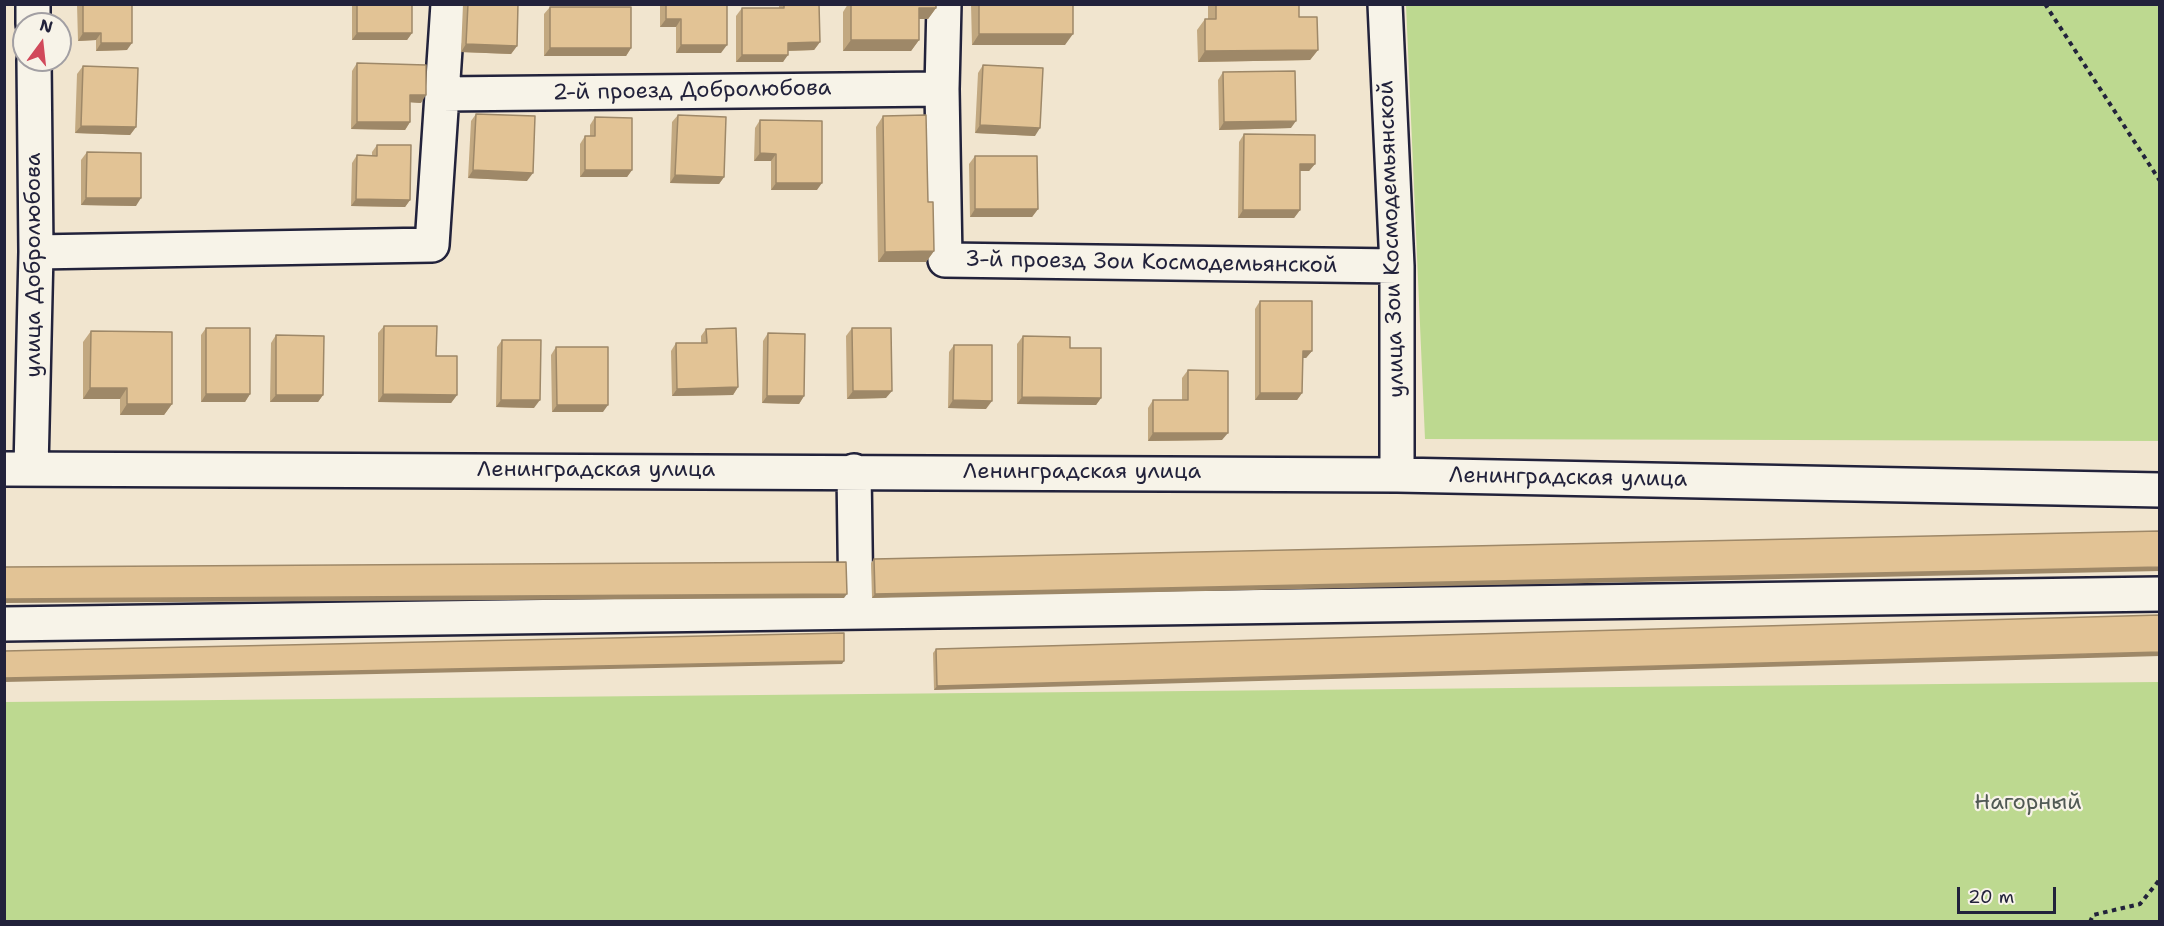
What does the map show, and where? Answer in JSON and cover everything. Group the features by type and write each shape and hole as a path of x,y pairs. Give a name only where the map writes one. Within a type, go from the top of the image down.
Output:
{"street":[{"path":"36,252 432,245 448,4"},
{"name":"3-й проезд Зои Космодемьянской","path":"944,4 942,89 945,260 1396,266"},
{"name":"улица Зои Космодемьянской","path":"1385,4 1396,266 1397,474"},
{"name":"улица Добролюбова","path":"18,469 36,252 34,72"},
{"name":"2-й проезд Добролюбова","path":"442,94 942,89"},
{"name":"Ленинградская улица","path":"18,469 1397,474 2160,490"},
{"path":"854,471 856,612"},
{"path":"4,624 2160,594"}],"path":[{"path":"2045,4 2160,181"},
{"path":"2090,921 2093,915 2140,904 2160,879"}],"green space":[{"path":"1406,5 2159,5 2159,441 1425,439"},
{"name":"Нагорный","path":"2159,682 2159,921 5,921 5,702"}],"building":[{"path":"83,4 132,4 132,43 101,43 101,33 83,33"},
{"path":"357,4 412,4 412,33 357,33"},
{"path":"468,4 518,4 517,46 466,44"},
{"path":"666,4 727,4 727,45 681,45 681,19 666,19"},
{"path":"784,4 819,4 820,42 788,43 788,55 742,55 742,8 784,8"},
{"path":"851,4 936,4 936,8 919,8 919,40 851,40"},
{"path":"979,4 1073,4 1073,34 979,34"},
{"path":"1216,4 1299,4 1299,17 1317,17 1318,50 1205,51 1205,19 1216,19"},
{"path":"550,7 631,7 631,48 550,48"},
{"path":"357,63 426,65 426,95 410,95 410,122 357,122"},
{"path":"983,65 1043,68 1040,128 980,125"},
{"path":"83,66 138,68 136,127 81,126"},
{"path":"1295,71 1296,121 1224,122 1223,72"},
{"path":"476,114 535,116 533,173 473,170"},
{"path":"678,115 726,117 724,177 675,175"},
{"path":"926,115 928,202 933,202 934,251 885,252 883,116"},
{"path":"595,117 632,118 632,170 585,170 585,136 595,136"},
{"path":"760,120 822,121 822,183 776,183 776,154 760,153"},
{"path":"1244,134 1315,135 1315,164 1300,164 1300,210 1243,210"},
{"path":"377,145 411,145 410,200 356,199 357,155 377,156"},
{"path":"87,152 141,153 141,198 86,198"},
{"path":"975,156 1037,156 1038,209 975,209"},
{"path":"1260,301 1312,301 1312,351 1303,351 1302,393 1260,393"},
{"path":"384,326 437,326 436,356 457,356 457,395 383,394"},
{"path":"206,328 250,328 250,394 206,394"},
{"path":"736,328 738,387 677,389 676,343 707,343 706,329"},
{"path":"852,328 891,328 892,391 853,391"},
{"path":"91,331 172,332 172,404 127,404 127,388 90,388"},
{"path":"768,333 805,334 804,396 767,396"},
{"path":"276,335 324,336 323,395 276,395"},
{"path":"1023,336 1070,337 1070,348 1101,348 1101,398 1022,397"},
{"path":"502,340 541,340 540,400 501,400"},
{"path":"954,345 992,345 992,401 953,400"},
{"path":"556,347 608,347 608,405 557,405"},
{"path":"1188,370 1228,371 1228,433 1153,433 1153,400 1188,400"},
{"path":"2160,531 2160,567 875,594 874,559"},
{"path":"846,562 847,594 4,599 4,567"},
{"path":"2160,615 2160,652 937,686 936,649"},
{"path":"844,633 844,661 4,678 4,651"}]}
